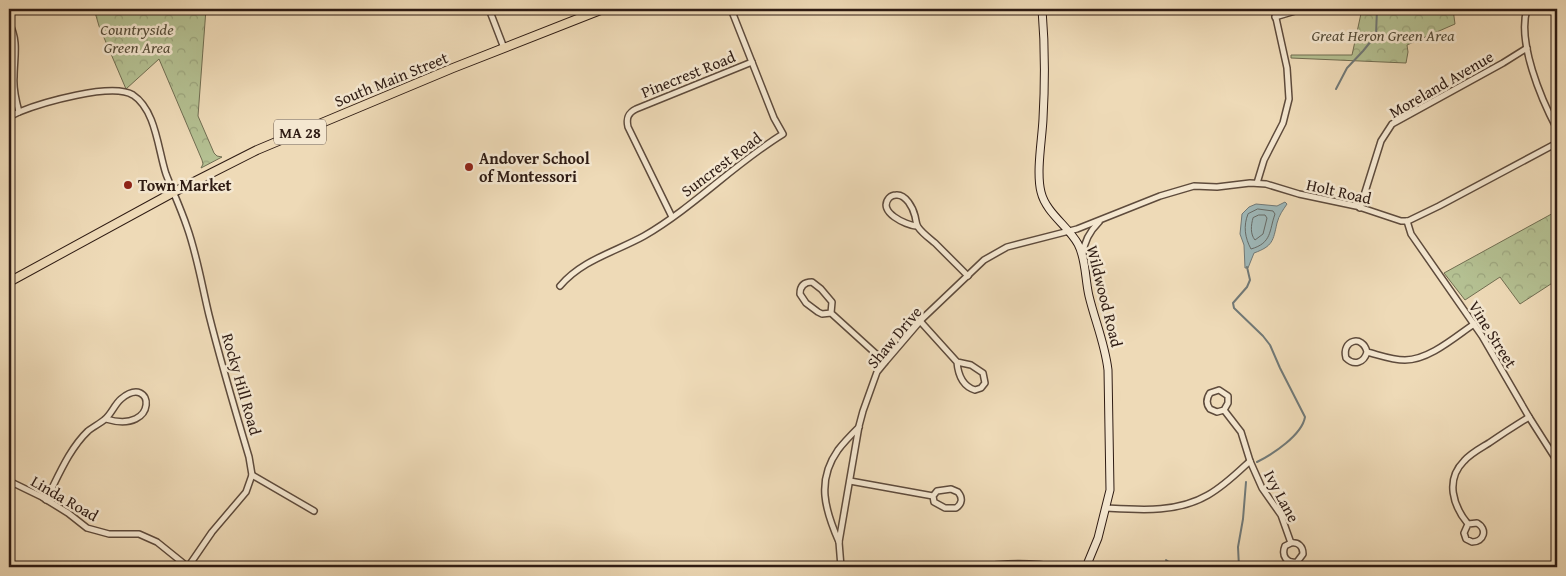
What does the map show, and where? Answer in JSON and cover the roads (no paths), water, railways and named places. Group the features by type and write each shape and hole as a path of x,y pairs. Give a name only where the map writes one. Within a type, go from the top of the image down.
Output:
{"main road":[{"name":"South Main Street","path":"9,282 174,192 265,147 603,9"}],"street":[{"path":"489,9 504,48"},
{"name":"Suncrest Road","path":"560,286 575,271 589,262 645,236 757,151 783,134 774,118 731,9"},
{"name":"Wildwood Road","path":"1042,9 1044,40 1040,184 1045,202 1077,242 1083,257 1090,298 1108,370 1110,490 1098,538 1086,567"},
{"path":"1257,183 1264,160 1283,123 1289,99 1287,68 1274,9"},
{"path":"1276,17 1302,9"},
{"path":"1527,9 1524,19 1527,48 1542,97 1557,129"},
{"path":"9,23 15,40 14,79 15,97 19,112"},
{"name":"Moreland Avenue","path":"1360,208 1381,141 1392,124 1527,48"},
{"name":"Pinecrest Road","path":"672,217 628,127 628,116 636,109 752,62"},
{"name":"Rocky Hill Road","path":"9,117 60,98 77,94 116,91 134,96 148,113 166,174 190,235 222,367 250,457 252,475"},
{"path":"1407,221 1557,143"},
{"name":"Holt Road","path":"1068,231 1186,187 1257,183 1407,221"},
{"path":"916,226 914,212 908,202 900,195 891,196 886,206 889,212 900,222 916,226 968,276"},
{"path":"1083,257 1089,235 1102,219"},
{"name":"Vine Street","path":"1407,221 1411,234 1490,348 1529,417 1557,461"},
{"name":"Shaw Drive","path":"841,567 839,542 859,426 877,372 920,321 984,260 999,251 1018,244 1068,231"},
{"path":"831,313 832,302 821,289 812,282 802,286 800,294 806,303 820,313 831,313 885,362"},
{"path":"920,321 957,362 959,375 966,385 975,390 981,388 985,383 983,374 971,364 957,362"},
{"path":"1367,352 1400,360 1420,358 1433,352 1474,324"},
{"path":"1358,341 1364,345 1367,352 1364,359 1355,363 1346,358 1345,351 1351,342 1358,341"},
{"name":"Ivy Lane","path":"1220,390 1226,393 1229,400 1224,410 1217,412 1210,409 1206,403 1210,393 1220,390"},
{"path":"46,500 65,462 88,431 106,419 114,407 128,394 140,393 146,400 145,411 134,419 121,422 106,419"},
{"name":"Ivy Lane","path":"1224,410 1241,432 1250,461 1262,488 1281,515 1291,543"},
{"path":"1468,524 1460,514 1453,496 1452,483 1456,471 1468,456 1529,417"},
{"path":"839,542 826,508 824,496 828,469 839,449 859,426"},
{"name":"Ivy Lane","path":"1106,508 1151,509 1184,505 1208,494 1250,461"},
{"path":"188,567 212,532 246,492 252,475 314,511"},
{"name":"Linda Road","path":"9,481 46,500 87,528 109,534 138,534 157,542 188,567"},
{"path":"850,481 933,496"},
{"path":"950,489 958,492 962,501 956,508 945,508 934,502 933,496 937,490 950,489"},
{"path":"1474,522 1482,527 1484,533 1481,539 1475,542 1466,539 1464,529 1468,524 1474,522"},
{"name":"Ivy Lane","path":"1291,543 1297,543 1302,548 1303,554 1297,562 1291,562 1285,559 1284,556 1285,546 1291,543"},
{"path":"975,567 1004,563 1038,564 1058,567"}],"water":[{"path":"1285,202 1287,204 1281,213 1271,242 1265,248 1254,253 1248,268 1245,268 1244,245 1240,234 1242,214 1249,207 1256,204 1277,206"}],"waterway":[{"path":"1336,89 1347,68 1376,35 1377,9"},
{"path":"1247,267 1250,280 1247,287 1233,303 1234,308 1270,345 1305,417 1303,424 1293,437 1257,462"},
{"path":"1239,567 1238,547 1243,519 1246,482"},
{"path":"1166,560 1176,567"}],"place":[{"name":"Andover School of Montessori","path":"469,167"},
{"name":"Town Market","path":"128,185"}],"park label":[{"name":"Great Heron Green Area","path":"1383,35"},
{"name":"Countryside Green Area","path":"137,38"}]}
